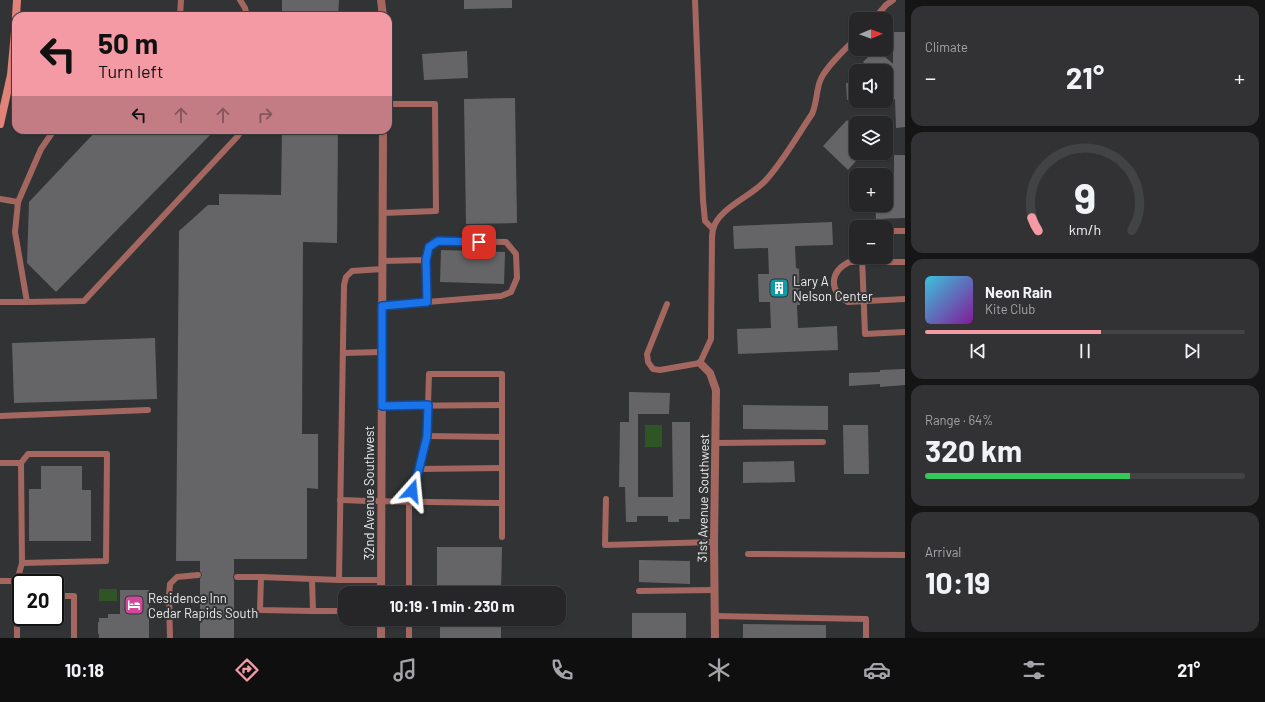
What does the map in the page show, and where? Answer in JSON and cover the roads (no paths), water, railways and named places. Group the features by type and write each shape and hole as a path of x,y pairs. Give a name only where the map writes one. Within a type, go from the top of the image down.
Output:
{"street":[{"path":"16,12 17,0"},
{"path":"381,0 382,12"},
{"path":"0,124 12,64"},
{"name":"32nd Avenue Southwest","path":"381,586 383,134"},
{"name":"31st Avenue Southwest","path":"700,363 710,373 716,390 714,542 715,638"},
{"path":"381,626 381,638"}],"lane":[{"path":"180,12 181,0"},
{"path":"240,0 246,8 246,12"},
{"path":"696,0 703,200 705,221 713,229"},
{"path":"880,12 893,0"},
{"path":"666,304 647,354 648,362 653,369 660,370 700,363 711,339 713,229 720,216 760,186 778,165 816,106 818,87 823,73 849,45"},
{"path":"383,213 436,211 435,104 392,104"},
{"path":"27,302 15,232 18,202 41,149 51,134"},
{"path":"0,302 84,301 239,134"},
{"path":"0,199 18,202"},
{"path":"893,231 905,231"},
{"path":"382,306 501,296 511,292 517,278 516,254 506,242 438,241 429,247 426,260 427,302"},
{"path":"339,580 344,285 346,277 352,271 382,265 426,260"},
{"path":"893,261 905,262"},
{"path":"849,262 843,265 835,275 835,288 837,294 842,299 848,302 905,300"},
{"path":"862,264 865,334 905,332"},
{"path":"343,353 382,352"},
{"path":"409,586 409,501 427,436 429,374 502,374 502,537"},
{"path":"382,406 502,405"},
{"path":"0,416 148,410"},
{"path":"427,436 502,437"},
{"path":"716,443 823,442"},
{"path":"19,574 22,563 21,463 28,454 108,454 106,561 22,563"},
{"path":"0,463 21,463"},
{"path":"419,469 502,468"},
{"path":"606,499 605,545 714,542"},
{"path":"340,500 502,503"},
{"path":"748,554 905,555"},
{"path":"170,638 170,584 177,577 198,575"},
{"path":"237,577 381,580"},
{"path":"261,577 260,610 338,611"},
{"path":"312,579 313,611"},
{"path":"0,580 12,581"},
{"path":"639,591 714,590"},
{"path":"64,596 74,596 74,638"},
{"path":"715,616 866,619 866,638"},
{"path":"17,638 18,626"},
{"path":"409,626 409,638"}],"place":[{"name":"Lary A Nelson Center","path":"779,288"},
{"name":"Residence Inn Cedar Rapids South","path":"134,605"}]}
